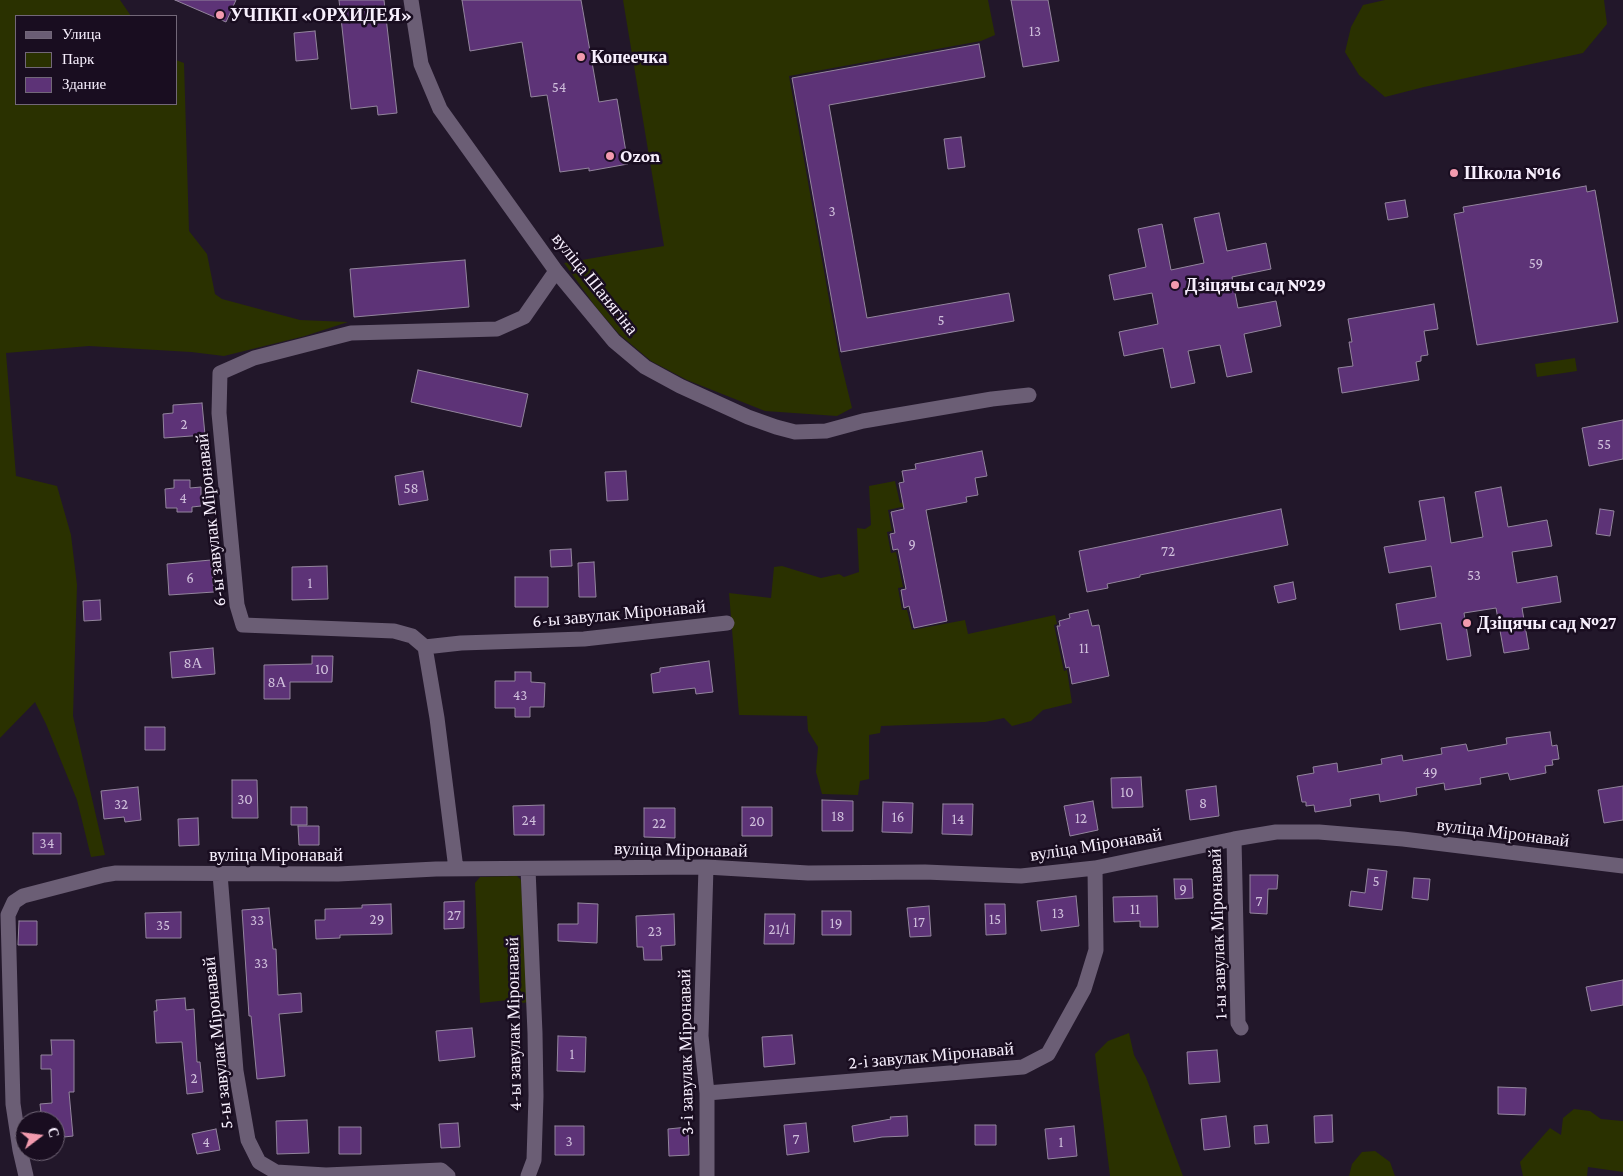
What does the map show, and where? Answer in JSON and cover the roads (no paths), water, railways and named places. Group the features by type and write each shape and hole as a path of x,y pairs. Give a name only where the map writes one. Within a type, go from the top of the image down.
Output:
{"street":[{"name":"вуліца Шанягіна","path":"411,0 421,64 440,109 556,271 614,342 644,367 680,386 776,427 795,432 826,431 864,421 992,399 1029,395"},
{"name":"6-ы завулак Міронавай","path":"556,271 524,317 497,329 351,333 254,358 220,373 219,412 237,606 243,625 394,630 412,636 425,647 461,643 584,639 727,623"},
{"path":"425,647 456,869"},
{"name":"вуліца Міронавай","path":"26,1176 13,1104 8,915 14,902 23,896 116,873 338,874 456,869 706,867 808,873 925,872 1021,876 1095,868 1276,832 1319,832 1403,839 1623,866"},
{"name":"1-ы завулак Міронавай","path":"1234,839 1238,1023 1241,1028"},
{"name":"3-і завулак Міронавай","path":"706,867 701,1036 707,1093 707,1176"},
{"name":"2-і завулак Міронавай","path":"707,1093 1023,1067 1048,1054 1084,989 1096,950 1095,868"},
{"name":"4-ы завулак Міронавай","path":"528,869 536,1033 536,1096 534,1160 528,1176"},
{"name":"5-ы завулак Міронавай","path":"220,874 236,1071 248,1140 259,1162 276,1172 326,1175 441,1170 448,1176"}],"place":[{"name":"УЧПКП «ОРХИДЕЯ»","path":"220,15"},
{"name":"Копеечка","path":"581,57"},
{"name":"Ozon","path":"610,156"},
{"name":"Школа №16","path":"1454,173"},
{"name":"Дзіцячы сад №29","path":"1175,285"},
{"name":"Дзіцячы сад №27","path":"1467,623"}]}
